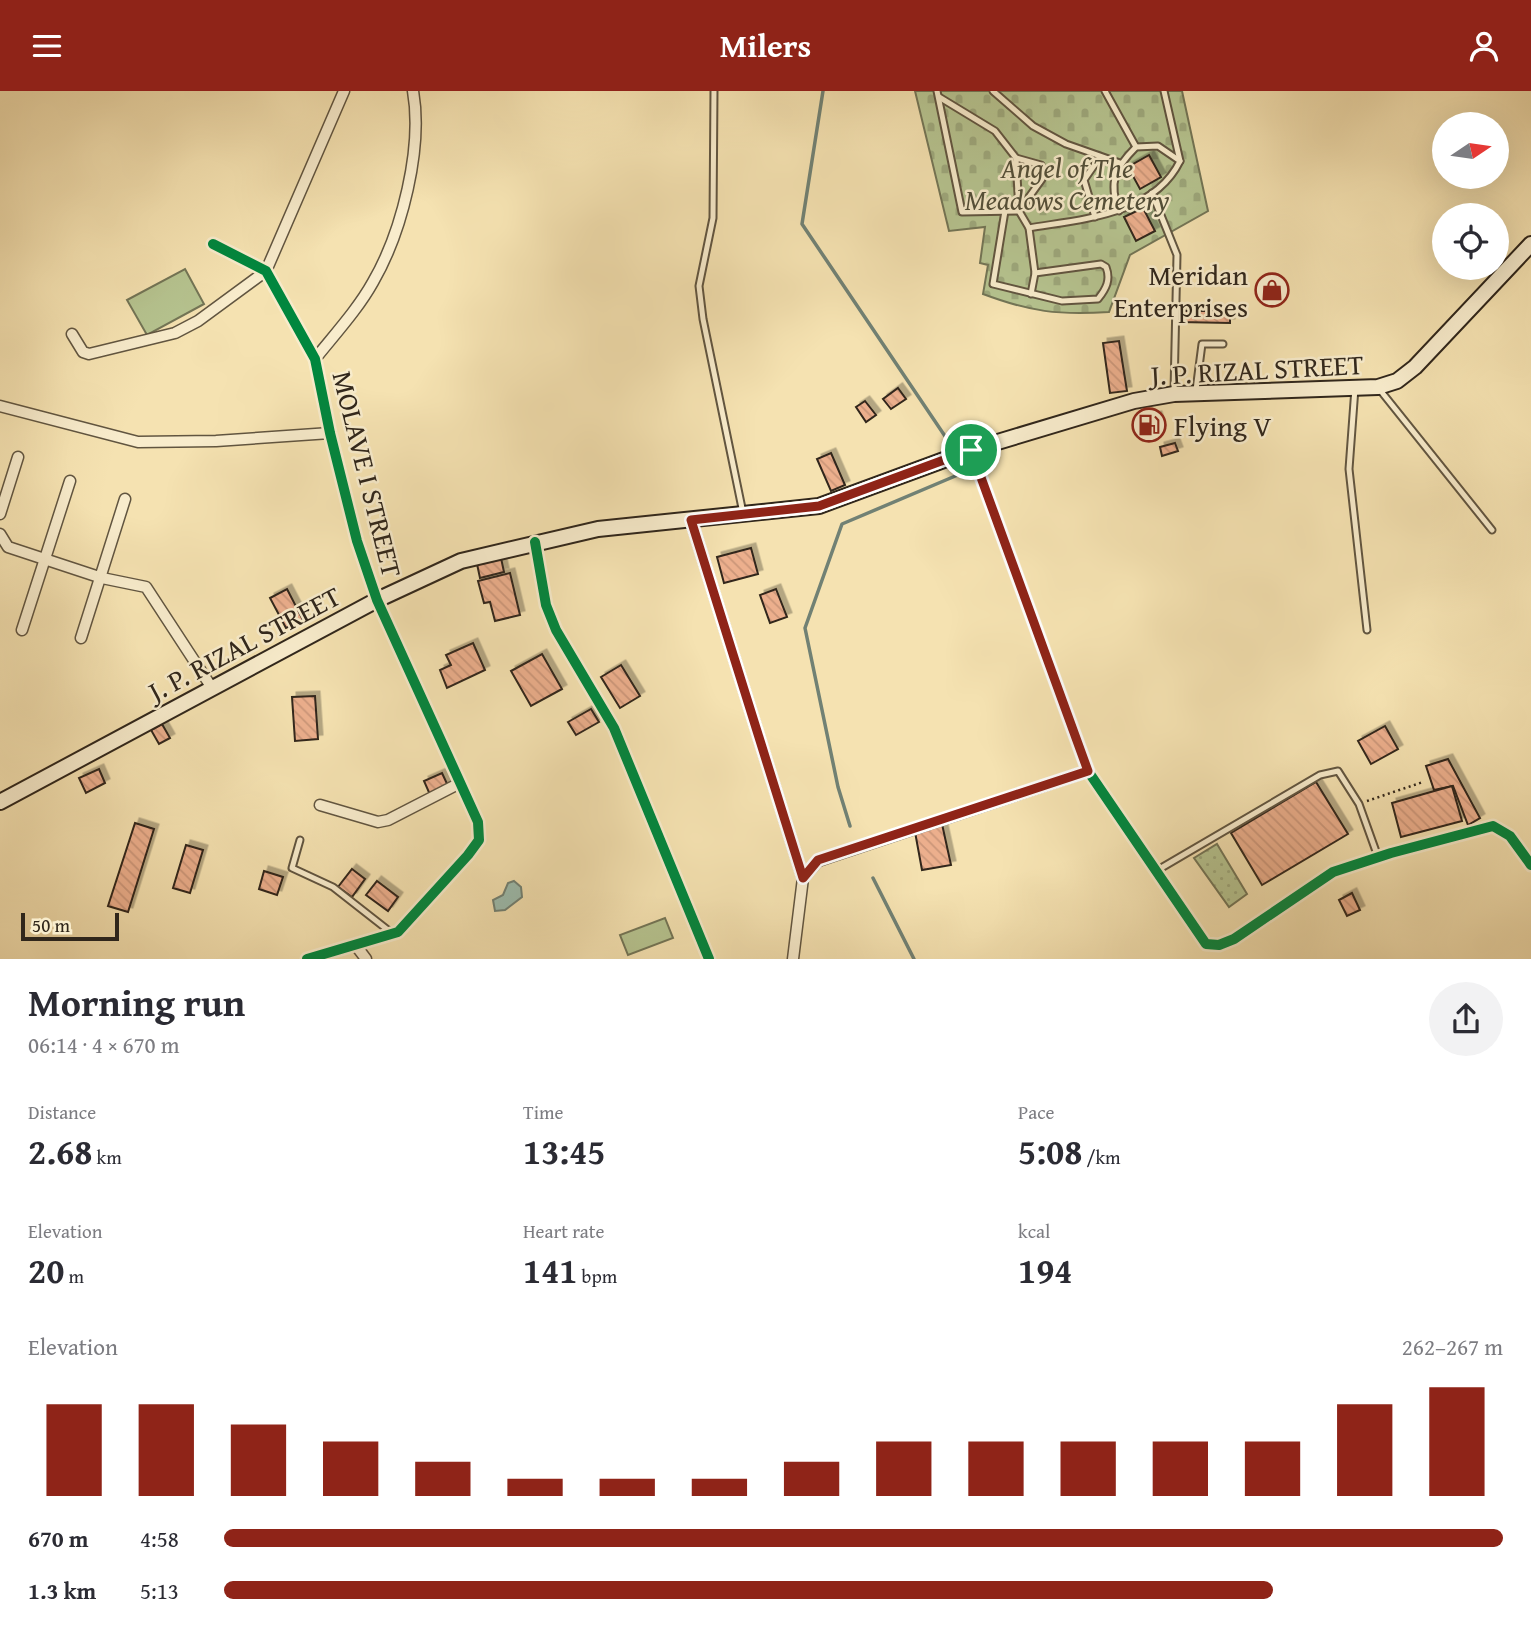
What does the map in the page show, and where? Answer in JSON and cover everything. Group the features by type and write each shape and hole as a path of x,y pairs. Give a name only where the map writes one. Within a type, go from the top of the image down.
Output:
{"main road":[{"name":"J. P. RIZAL STREET","path":"0,802 377,600 461,561 598,529 744,516 819,506 971,450 1104,409 1174,394 1378,387 1397,381 1415,367 1531,244"}],"street":[{"path":"72,334 82,352 89,354 175,333 198,321 266,271 344,91"},
{"path":"316,359 372,283 389,250 409,179 416,112 413,91"},
{"path":"214,243 266,271"},
{"name":"MOLAVE I STREET","path":"266,271 316,359 330,433 357,541 377,600 478,822 479,840 410,922 393,934"},
{"path":"0,406 138,442 216,441 330,433"},
{"path":"971,450 1088,771 1206,944 1219,945 1234,939 1333,872 1493,826 1510,836 1531,865"},
{"path":"0,514 19,457"},
{"path":"22,630 70,481"},
{"path":"81,638 125,499"},
{"path":"691,520 803,878 793,959"},
{"path":"0,534 8,547 102,578 146,587 212,688"},
{"path":"535,542 547,605 556,630 614,728 709,959"},
{"path":"803,878 818,860 1088,771"},
{"path":"320,805 378,822 388,820 460,783"},
{"path":"307,959 357,947 393,934"},
{"path":"357,947 366,959"}],"lane":[{"path":"714,91 713,218 699,286 703,319 744,516"},
{"path":"993,91 1032,126 1066,144 1120,163"},
{"path":"1105,91 1136,147"},
{"path":"1029,228 1119,211 1152,193 1173,176 1180,161 1164,91"},
{"path":"938,94 995,131 1016,158 1020,211 1029,228 1035,273 1031,295"},
{"path":"938,94 962,212 1020,211"},
{"path":"1119,211 1113,196 1113,174 1136,147 1158,146 1180,161"},
{"path":"1095,217 1084,180 1100,156"},
{"path":"1016,158 1041,165 1042,179 1020,211"},
{"path":"1152,193 1177,255 1174,394"},
{"path":"1005,211 993,284 1062,301 1098,299 1107,289 1109,273 1101,264 1035,273"},
{"path":"1196,393 1202,345 1223,344"},
{"path":"1378,387 1492,530"},
{"path":"1355,388 1349,469 1367,630"},
{"path":"1156,871 1320,775 1338,771 1359,804 1378,857"},
{"path":"300,840 292,868 332,887 393,934"}],"path":[{"path":"1359,804 1423,782"}],"green space":[{"name":"Angel of The Meadows Cemetery","path":"915,91 1182,91 1208,211 1130,255 1109,312 1044,311 983,294 988,265 980,263 985,227 949,231"},
{"path":"185,269 204,304 147,335 127,300"},
{"path":"1217,844 1247,894 1229,907 1194,858"},
{"path":"665,918 673,938 628,955 620,935"}],"shaded area":[{"path":"514,881 521,887 522,897 505,910 495,911 493,900 503,895 508,883"}],"building":[{"path":"1149,155 1161,177 1140,189 1128,167"},
{"path":"1143,208 1155,231 1136,241 1124,217"},
{"path":"1180,311 1230,311 1230,323 1180,322"},
{"path":"1119,341 1127,391 1110,393 1103,343"},
{"path":"898,388 906,399 891,409 883,399"},
{"path":"865,401 876,415 866,422 856,407"},
{"name":"Flying V","path":"1157,416 1161,430 1140,434 1137,421"},
{"path":"1175,443 1178,451 1162,456 1160,447"},
{"path":"831,453 845,485 831,491 817,459"},
{"path":"751,548 758,574 724,583 717,557"},
{"path":"501,558 504,572 480,578 477,564"},
{"path":"510,573 520,615 495,621 490,602 484,603 478,581"},
{"path":"287,589 303,620 286,628 270,598"},
{"path":"776,589 787,617 770,623 760,595"},
{"path":"473,643 485,670 447,688 440,670 451,665 446,655"},
{"path":"542,654 562,689 531,706 511,671"},
{"path":"621,665 640,696 620,708 601,677"},
{"path":"315,696 318,739 295,741 292,697"},
{"path":"591,709 599,722 576,735 568,722"},
{"path":"162,724 170,738 159,744 151,730"},
{"path":"1385,726 1398,749 1371,764 1358,741"},
{"path":"1448,759 1480,818 1468,825 1453,786 1434,790 1426,766"},
{"path":"99,769 105,783 86,793 79,778"},
{"path":"442,773 449,788 431,797 424,781"},
{"path":"1316,782 1348,834 1262,885 1231,833"},
{"path":"1452,786 1462,821 1401,837 1392,803"},
{"path":"135,823 154,829 128,912 108,906"},
{"path":"942,824 951,865 922,870 915,832"},
{"path":"186,845 203,850 190,893 173,888"},
{"path":"352,869 365,879 352,897 338,887"},
{"path":"264,871 283,877 277,895 259,889"},
{"path":"377,881 398,897 388,911 366,895"},
{"path":"1352,893 1360,910 1347,916 1339,900"}],"waterway":[{"path":"823,91 802,224 953,448"},
{"path":"850,826 838,787 805,628 842,524 960,474 957,466"},
{"path":"873,878 914,959"}],"cycle path":[{"path":"213,244 266,271 315,359 357,541 377,600 478,822 479,840 398,932 307,959"},
{"path":"971,450 1088,771 1206,944 1219,945 1234,939 1333,872 1391,853 1493,826 1510,836 1531,865"},
{"path":"535,542 546,605 556,630 614,728 709,959"}],"place":[{"name":"Meridan Enterprises","path":"1272,290"},
{"name":"Flying V","path":"1149,425"}],"route":[{"path":"971,450 1088,771 818,860 803,878 691,520 819,506 971,450"}]}
